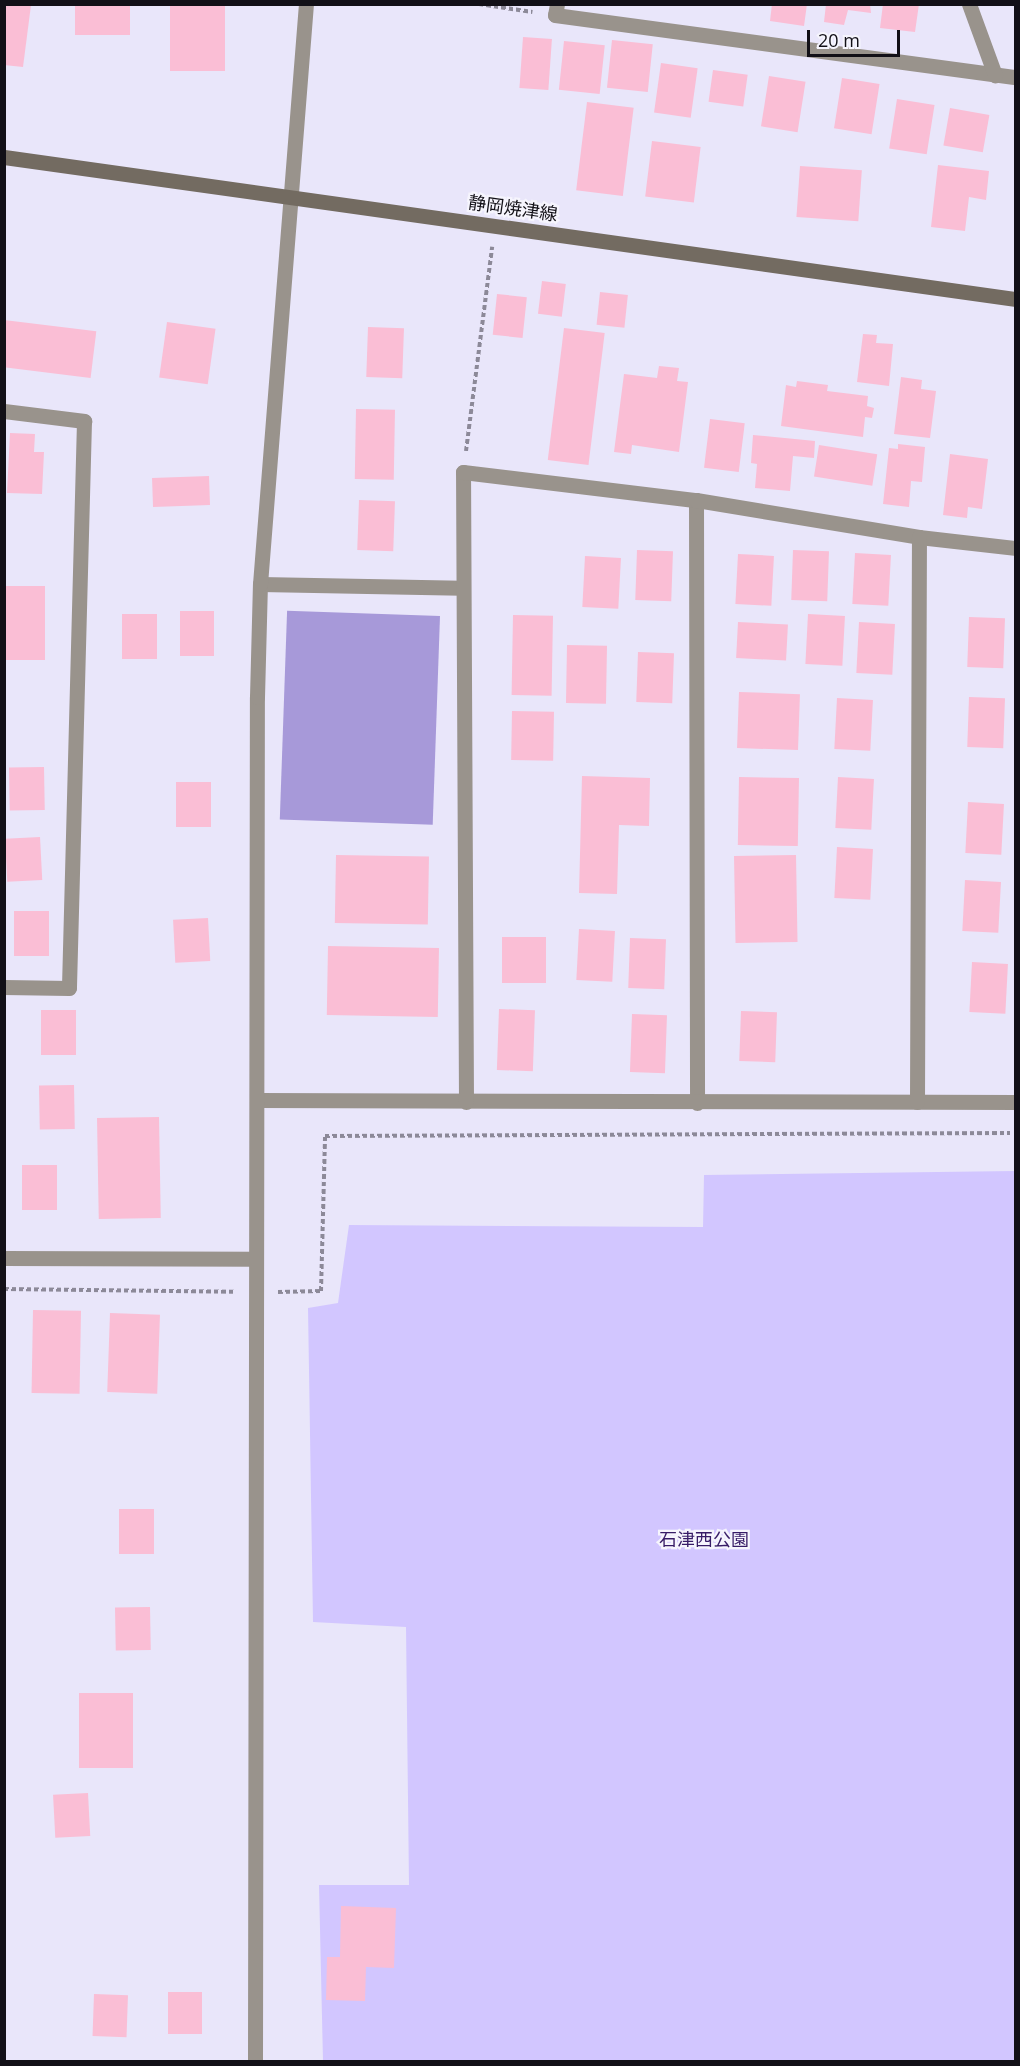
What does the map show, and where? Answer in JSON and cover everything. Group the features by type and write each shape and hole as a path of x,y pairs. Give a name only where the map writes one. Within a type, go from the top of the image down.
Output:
{"main road":[{"name":"静岡焼津線","path":"4,157 1016,299"}],"street":[{"path":"255,2061 254,1259 257,1100 255,889 260,584 306,4"},
{"path":"969,4 994,75"},
{"path":"556,10 1016,77"},
{"path":"4,411 84,421 69,988 4,987"},
{"path":"466,1102 461,588 463,472 696,500 919,537 1016,548"},
{"path":"696,500 697,1104"},
{"path":"917,1102 919,537"},
{"path":"260,584 461,588"},
{"path":"257,1100 697,1104 1016,1102"},
{"path":"4,1258 254,1259"}],"path":[{"path":"479,4 556,10"},
{"path":"463,472 495,225"},
{"path":"4,1289 321,1291 325,1136 1010,1133"}],"green space":[{"name":"石津西公園","path":"1015,1171 1015,2061 323,2061 319,1885 409,1885 406,1627 313,1622 308,1308 338,1303 349,1225 703,1227 704,1175"}],"shaded area":[{"path":"287,611 440,616 433,825 280,820"}],"building":[{"path":"4,4 31,5 23,67 4,65"},
{"path":"75,4 130,4 130,35 75,35"},
{"path":"170,4 225,4 225,71 170,71"},
{"path":"772,4 807,4 804,26 770,21"},
{"path":"826,4 870,4 871,13 848,10 844,25 824,22"},
{"path":"883,4 919,4 915,32 880,28"},
{"path":"523,37 552,39 548,90 519,88"},
{"path":"612,40 653,44 648,92 607,88"},
{"path":"564,41 605,45 600,94 559,90"},
{"path":"661,63 698,68 691,118 654,113"},
{"path":"713,70 748,75 743,107 709,102"},
{"path":"769,76 806,82 798,132 761,126"},
{"path":"842,78 880,84 872,134 834,128"},
{"path":"897,99 935,105 927,154 889,148"},
{"path":"587,102 634,108 623,196 576,190"},
{"path":"950,108 989,115 983,152 943,145"},
{"path":"652,141 701,147 694,203 645,197"},
{"path":"938,165 989,171 986,200 969,197 965,231 931,227"},
{"path":"800,166 862,170 858,221 796,217"},
{"path":"542,281 566,284 562,317 538,314"},
{"path":"600,292 628,295 624,328 597,325"},
{"path":"497,294 527,297 523,338 493,335"},
{"path":"4,320 96,331 91,378 4,367"},
{"path":"167,322 216,329 208,384 159,377"},
{"path":"368,327 404,328 402,378 366,377"},
{"path":"564,328 605,333 588,465 548,460"},
{"path":"863,334 877,335 876,343 893,344 889,386 857,382"},
{"path":"659,366 679,368 677,381 688,382 679,452 632,445 631,454 614,452 624,374 657,378"},
{"path":"901,377 922,380 921,389 936,391 930,438 894,434"},
{"path":"797,381 828,385 827,391 868,396 867,406 874,408 872,418 865,417 863,437 781,426 786,385 796,387"},
{"path":"356,409 395,410 394,480 355,479"},
{"path":"710,419 745,423 739,472 704,468"},
{"path":"10,433 35,434 34,452 44,452 42,494 7,493"},
{"path":"753,435 815,441 814,458 793,456 790,491 755,488 757,464 751,463"},
{"path":"898,444 925,447 922,482 911,481 909,507 883,504 889,448 898,449"},
{"path":"819,445 877,454 872,486 814,477"},
{"path":"950,454 988,459 982,509 968,507 967,518 943,515"},
{"path":"209,476 210,505 153,507 152,478"},
{"path":"359,500 395,501 393,551 357,550"},
{"path":"637,550 673,551 671,601 635,600"},
{"path":"793,550 829,551 827,601 791,600"},
{"path":"855,553 891,555 888,606 852,604"},
{"path":"738,554 774,556 771,606 735,604"},
{"path":"585,556 621,558 618,609 582,607"},
{"path":"4,586 45,586 45,660 4,660"},
{"path":"180,611 214,611 214,656 180,656"},
{"path":"122,614 157,614 157,659 122,659"},
{"path":"808,614 845,616 842,666 805,664"},
{"path":"513,615 553,616 552,696 512,695"},
{"path":"969,617 1005,618 1003,668 967,667"},
{"path":"738,622 788,625 786,661 736,658"},
{"path":"859,622 895,624 892,675 856,673"},
{"path":"567,645 607,646 606,704 566,703"},
{"path":"638,652 674,653 672,703 636,702"},
{"path":"739,692 800,694 798,750 737,748"},
{"path":"969,697 1005,698 1003,748 967,747"},
{"path":"837,698 873,700 870,751 834,749"},
{"path":"512,711 554,712 553,761 511,760"},
{"path":"44,767 45,810 10,811 9,768"},
{"path":"582,776 650,778 649,826 619,825 617,894 579,893"},
{"path":"739,777 799,778 798,846 738,845"},
{"path":"838,777 874,779 871,830 835,828"},
{"path":"176,782 211,782 211,827 176,827"},
{"path":"968,802 1004,804 1001,855 965,853"},
{"path":"40,837 42,880 7,882 5,839"},
{"path":"837,847 873,849 870,900 834,898"},
{"path":"336,855 429,857 428,925 335,923"},
{"path":"796,855 798,942 736,943 734,856"},
{"path":"965,880 1001,882 998,933 962,931"},
{"path":"14,911 49,911 49,956 14,956"},
{"path":"208,918 210,961 175,963 173,920"},
{"path":"579,929 615,931 612,982 576,980"},
{"path":"502,937 546,937 546,983 502,983"},
{"path":"630,938 666,939 664,989 628,988"},
{"path":"328,946 439,948 438,1017 327,1015"},
{"path":"972,962 1008,964 1005,1014 969,1012"},
{"path":"499,1009 535,1010 533,1071 497,1070"},
{"path":"41,1010 76,1010 76,1055 41,1055"},
{"path":"741,1011 777,1012 775,1062 739,1061"},
{"path":"632,1014 667,1015 665,1073 630,1072"},
{"path":"74,1085 75,1129 40,1130 39,1086"},
{"path":"159,1117 161,1218 99,1219 97,1118"},
{"path":"22,1165 57,1165 57,1210 22,1210"},
{"path":"33,1310 81,1311 80,1394 32,1393"},
{"path":"110,1313 160,1315 157,1394 107,1392"},
{"path":"119,1509 154,1509 154,1554 119,1554"},
{"path":"150,1607 151,1650 116,1651 115,1608"},
{"path":"79,1693 133,1693 133,1768 79,1768"},
{"path":"88,1793 90,1836 55,1838 53,1795"},
{"path":"341,1906 396,1908 394,1968 366,1967 365,2001 326,2000 327,1957 340,1957"},
{"path":"168,1992 202,1992 202,2034 168,2034"},
{"path":"94,1994 128,1995 127,2037 93,2036"}]}
